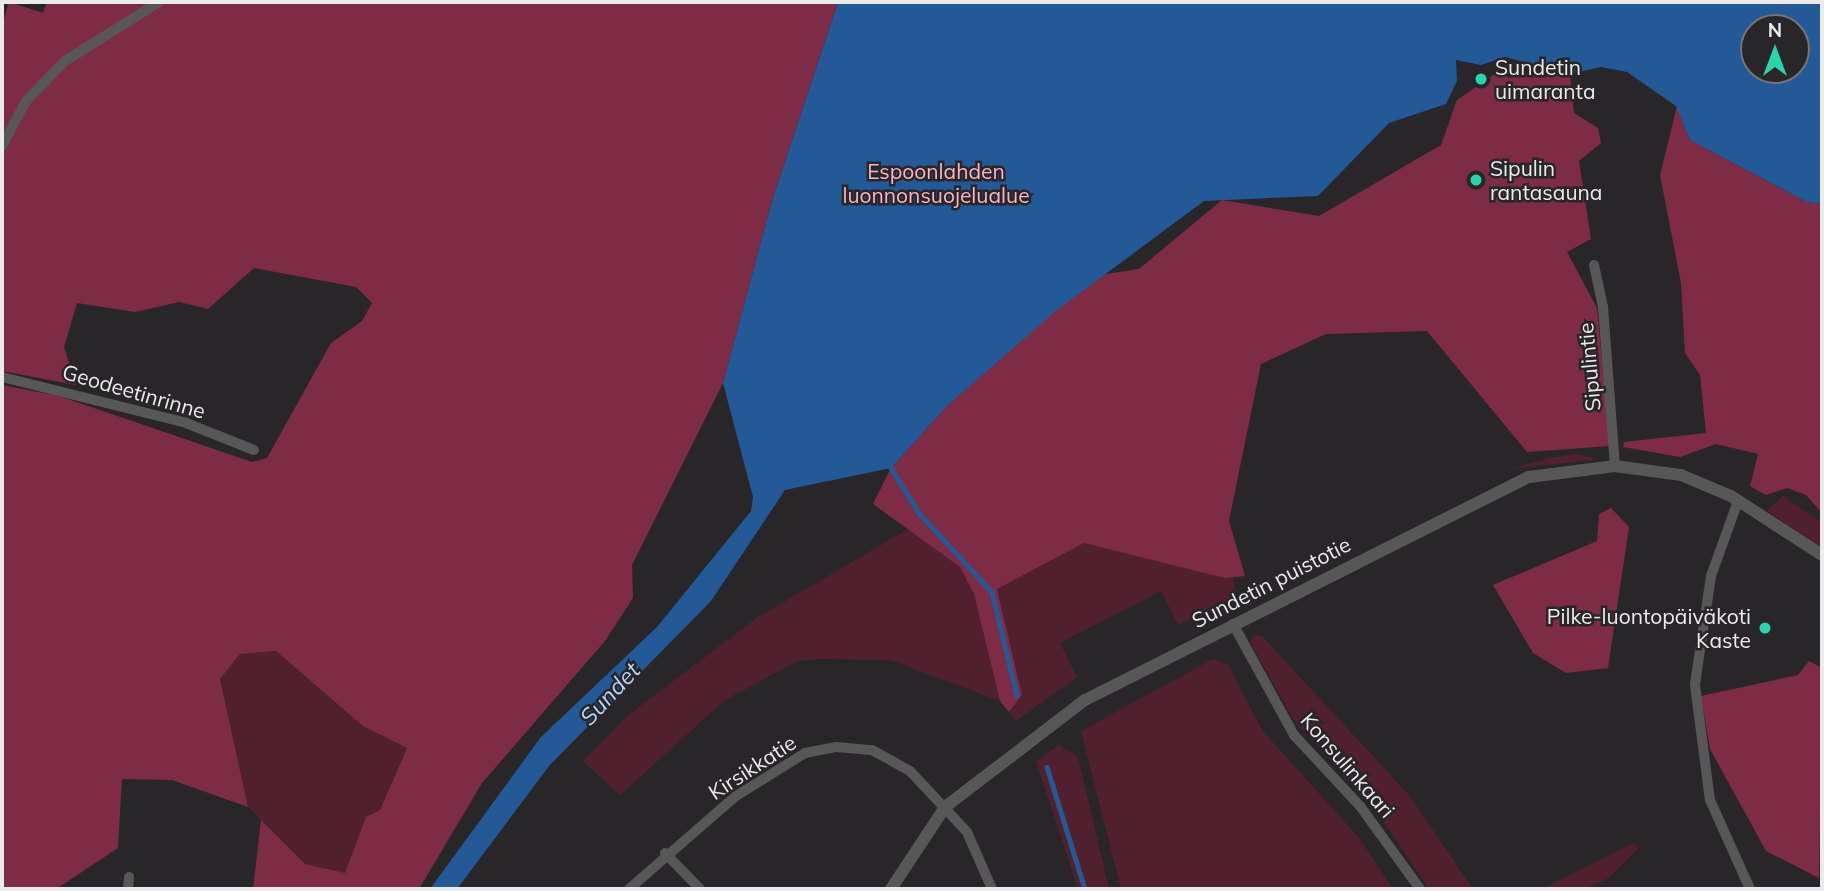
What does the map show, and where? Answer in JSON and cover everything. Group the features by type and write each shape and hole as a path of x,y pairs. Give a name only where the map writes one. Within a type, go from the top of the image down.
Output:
{"street":[{"path":"2,146 26,101 65,61 159,2"},
{"name":"Sipulintie","path":"1594,265 1603,307 1615,466"},
{"name":"Geodeetinrinne","path":"2,377 186,423 254,450"},
{"name":"Sundetin puistotie","path":"891,889 945,807 1085,700 1493,490 1554,471 1615,466 1681,475 1738,501 1822,555"},
{"path":"1738,501 1711,576 1695,685 1710,800 1750,889"},
{"name":"Konsulinkaari","path":"1233,624 1294,735 1360,806 1420,889"},
{"name":"Kirsikkatie","path":"629,889 665,853 736,796 823,748 858,747 887,757 945,807 967,832 992,889"},
{"path":"665,853 700,889"}],"shaded area":[{"path":"9,2 43,13 47,2 838,2 772,201 723,383 632,565 633,598 605,641 482,783 419,889 253,889 261,820 305,864 345,873 366,817 380,810 407,748 363,726 276,651 240,654 220,679 248,807 172,780 122,779 118,848 56,889 2,889 2,385 59,396 252,462 267,458 331,343 362,321 372,303 356,287 254,268 208,309 179,302 135,312 77,303 64,347 76,385 2,371 2,25"},
{"path":"1545,68 1570,74 1574,113 1598,128 1601,143 1579,161 1591,239 1567,252 1597,308 1610,446 1527,452 1427,331 1326,334 1261,364 1229,521 1245,576 1225,578 1084,543 997,589 1022,695 1009,712 1000,701 974,594 960,567 873,504 891,468 947,406 1093,276 1139,269 1222,200 1319,216 1441,145 1457,100 1502,69 1509,78"},
{"path":"1677,106 1690,140 1807,202 1822,204 1822,513 1806,495 1787,488 1766,495 1750,486 1758,454 1716,444 1680,457 1623,447 1624,442 1706,433 1700,375 1685,353 1681,283 1660,175"},
{"path":"1576,454 1598,459 1511,469 1550,458"},
{"path":"1783,496 1822,523 1822,548 1767,511"},
{"path":"1611,508 1629,527 1608,668 1566,673 1533,653 1493,585 1597,541 1599,514"},
{"path":"910,528 960,567 974,594 1000,701 890,660 816,659 796,662 725,700 620,795 583,761 627,716 758,617"},
{"path":"1084,543 1233,577 1237,597 1178,625 1161,591 1060,643 1077,677 1016,721 1009,712 1022,695 997,589"},
{"path":"1254,635 1262,636 1409,795 1473,889 1429,889 1369,800 1295,722 1250,642"},
{"path":"276,651 363,726 407,747 380,810 366,817 345,873 305,864 248,807 220,679 240,654"},
{"path":"1213,659 1228,664 1262,730 1360,839 1393,889 1121,889 1081,731"},
{"path":"1809,661 1822,668 1819,878 1766,851 1710,749 1701,696 1798,675"},
{"path":"1059,745 1078,757 1109,889 1078,889 1036,761"},
{"path":"1633,843 1640,847 1609,878 1584,889 1542,889"}],"water":[{"name":"Espoonlahden luonnonsuojelualue","path":"838,2 1822,2 1822,204 1807,202 1690,140 1676,106 1627,72 1601,67 1570,74 1505,57 1481,65 1456,60 1457,81 1446,104 1389,123 1318,196 1204,201 1057,310 947,406 891,468 785,490 711,601 549,766 457,889 430,889 541,737 657,627 751,511 753,497 723,383 772,201"}],"waterway":[{"path":"891,468 919,513 992,592 1017,695"},
{"path":"1047,767 1085,889"}],"place":[{"name":"Sundetin uimaranta","path":"1481,79"},
{"name":"Sipulin rantasauna","path":"1476,180"},
{"name":"Pilke-luontopäiväkoti Kaste","path":"1765,628"}],"water label":[{"name":"Sundet","path":"610,694"}]}
